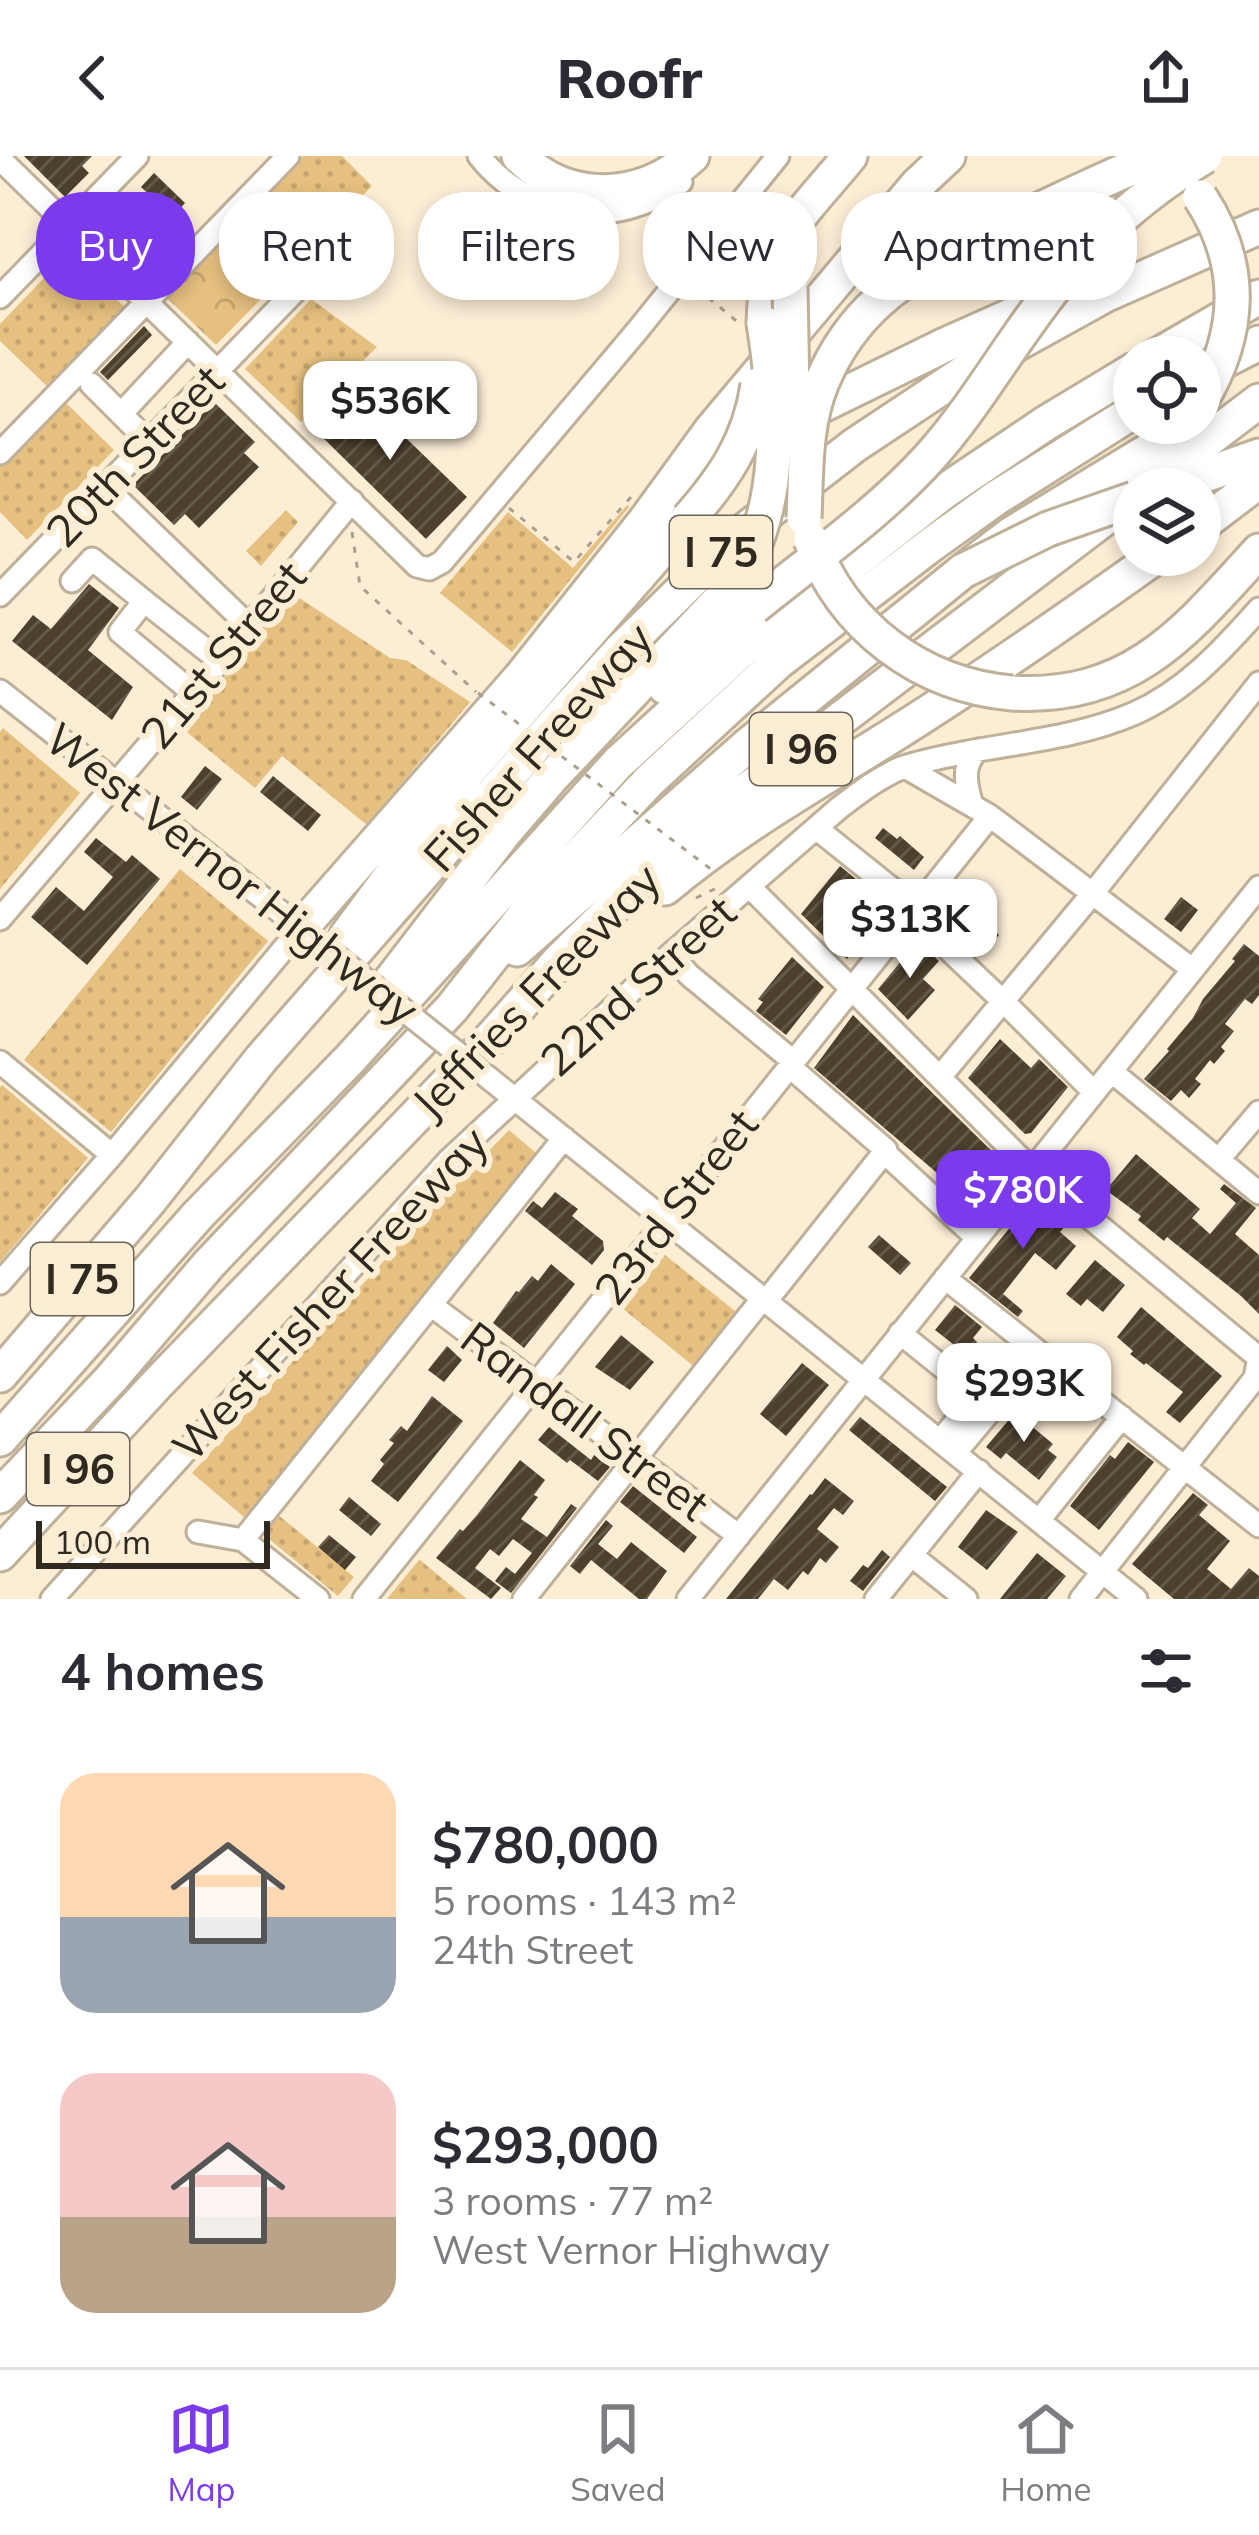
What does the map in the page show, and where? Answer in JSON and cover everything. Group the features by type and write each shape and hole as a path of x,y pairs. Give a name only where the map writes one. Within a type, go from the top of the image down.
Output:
{"highway":[{"path":"519,156 559,184 598,192 653,183 692,156"},
{"path":"820,193 834,170 836,156"},
{"path":"261,1059 365,908 467,773 724,477 745,439 758,389 758,324 772,263 787,233 850,156"},
{"path":"876,156 809,237 790,288 793,447 804,518 833,587 851,611 885,645 941,676 993,691 1073,690 1142,662 1187,629 1259,550"},
{"path":"309,934 520,677 638,508 727,411 917,184 948,156"},
{"path":"804,518 808,440 816,400 834,357 872,308 898,285 947,256 1159,156 1200,197 1227,256 1233,309 1221,360"},
{"path":"246,1163 553,777 743,598 902,486 950,433 1053,289 1093,243 1129,209 1205,156"},
{"path":"638,508 745,444 945,344 1259,209"},
{"name":"Fisher Freeway","path":"0,1375 261,1059 561,716 736,537 855,446 962,374 1105,295 1259,227"},
{"path":"1191,336 1259,297"},
{"path":"743,598 771,493 771,368 758,324"},
{"path":"1221,362 1259,343"},
{"path":"246,1163 350,1059 618,763 680,705 743,649 945,490 1113,383"},
{"path":"1171,468 1259,401"},
{"name":"I 75","path":"0,1496 110,1380 209,1264 452,1009 535,902 631,799 778,662 997,498 1113,425"},
{"path":"452,1009 748,745 963,571 1013,533 1157,444"},
{"path":"1221,469 1259,456"},
{"path":"1221,511 1259,482"},
{"path":"963,571 1048,529 1113,506"},
{"name":"Jeffries Freeway","path":"0,1554 644,877 734,800 1113,514"},
{"path":"495,1034 716,847 1023,651 1129,576"},
{"name":"I 96","path":"0,1439 246,1163"}],"street":[{"path":"102,192 137,156"},
{"path":"0,453 288,156"},
{"path":"479,156 506,184 536,202 566,212 595,214 625,210 657,198 707,156"},
{"path":"146,302 417,566 429,569 442,562 778,156"},
{"path":"0,158 36,193"},
{"path":"0,297 36,260"},
{"name":"20th Street","path":"0,595 287,300"},
{"path":"121,414 188,342"},
{"path":"91,384 149,442"},
{"path":"105,487 249,626"},
{"name":"21st Street","path":"0,919 352,501"},
{"path":"73,580 92,559 220,661"},
{"path":"144,601 119,632 193,693"},
{"name":"22nd Street","path":"514,1097 738,889 868,786 905,767 1070,734 1135,713 1193,676 1259,609"},
{"path":"940,1077 1259,683"},
{"name":"West Vernor Highway","path":"0,691 666,1218 1136,1599"},
{"path":"978,750 966,771 981,810"},
{"path":"905,767 981,810 1192,970"},
{"name":"23rd Street","path":"364,1599 913,911 981,810"},
{"path":"816,828 913,911 1094,1092"},
{"path":"688,1599 1259,886"},
{"path":"738,889 850,989 1032,1170 1259,1358 1255,1378 1081,1599"},
{"path":"0,1283 309,934"},
{"path":"671,954 977,1238"},
{"path":"0,1062 112,1155"},
{"path":"1111,1070 1259,1192"},
{"name":"West Fisher Freeway","path":"52,1599 374,1241 514,1097"},
{"path":"1219,1160 1259,1112"},
{"path":"243,1540 564,1138"},
{"path":"524,1599 884,1152"},
{"path":"945,1278 1259,1526"},
{"name":"Randall Street","path":"431,1306 739,1536"},
{"path":"900,1334 977,1395 948,1446"},
{"path":"948,1446 1029,1365"},
{"path":"1040,1519 1122,1417"},
{"path":"876,1599 979,1471"},
{"path":"198,1532 243,1540 318,1599"},
{"path":"911,1555 966,1599"}],"path":[{"path":"717,300 758,324"},
{"path":"509,508 574,562 638,508"},
{"path":"352,531 360,586 478,693 716,873 722,884 738,889"},
{"path":"704,883 716,873"},
{"path":"692,892 696,898 722,884"}],"green space":[{"path":"303,156 342,156 372,186 366,192 267,192"},
{"path":"219,241 219,265 207,253"},
{"path":"207,253 219,265 219,300 258,302 216,345 169,300 195,300 195,266"},
{"path":"36,286 36,300 117,300 131,313 54,393 0,341 0,324"},
{"path":"310,300 377,347 301,422 245,369"},
{"path":"61,398 114,450 27,540 0,512 0,462"},
{"path":"627,505 512,652 440,593 508,512 573,568"},
{"path":"286,510 298,522 261,566 246,551"},
{"path":"295,595 390,658 406,660 470,702 367,825 282,756 255,788 183,729"},
{"path":"3,728 80,793 0,889 0,732"},
{"path":"180,869 268,941 111,1132 24,1060"},
{"path":"0,1087 88,1158 0,1262"},
{"path":"509,1130 543,1159 251,1523 192,1473"},
{"path":"665,1255 740,1315 697,1369 622,1308"},
{"path":"272,1510 354,1577 338,1596 257,1529"},
{"path":"420,1560 467,1599 387,1599"}],"building":[{"path":"24,156 92,156 82,166 89,173 70,192 60,192"},
{"path":"154,173 174,192 146,192 141,187"},
{"path":"144,326 152,335 108,380 100,372"},
{"path":"353,387 467,497 426,539 313,428"},
{"path":"214,402 255,442 244,453 259,467 199,528 185,514 174,525 133,485"},
{"path":"89,584 119,608 88,650 133,687 112,720 12,641 33,615 51,629"},
{"path":"205,766 222,779 197,810 181,797"},
{"path":"273,776 321,815 308,831 260,792"},
{"path":"883,828 924,857 914,870 875,838"},
{"path":"96,838 126,862 132,855 160,879 87,965 31,917 56,887 84,911 113,877 84,852"},
{"path":"840,866 890,907 847,959 801,914"},
{"path":"1181,897 1198,910 1181,932 1164,919"},
{"path":"972,910 999,935 988,948 961,923"},
{"path":"918,941 939,961 923,979 935,990 908,1020 878,989"},
{"path":"1244,944 1259,956 1259,995 1252,1004 1245,999 1225,1024 1234,1031 1221,1047 1225,1051 1214,1064 1210,1060 1195,1079 1201,1084 1189,1098 1181,1090 1171,1101 1144,1079"},
{"path":"792,957 824,987 786,1035 756,1011 763,1002 758,999"},
{"path":"853,1015 1006,1165 970,1211 953,1195 957,1190 814,1068"},
{"path":"1000,1039 1031,1068 1039,1059 1068,1087 1031,1133 1025,1134 968,1078"},
{"path":"1136,1154 1200,1209 1192,1218 1210,1234 1236,1203 1220,1189 1224,1184 1256,1208 1235,1234 1259,1255 1259,1314 1106,1190"},
{"path":"555,1192 578,1209 572,1216 603,1241 604,1250 592,1265 525,1211 533,1201 542,1208"},
{"path":"1034,1198 1066,1225 1060,1232 1076,1246 1056,1270 1035,1253 1003,1294 1023,1311 1018,1317 969,1278"},
{"path":"879,1235 911,1263 900,1275 868,1247"},
{"path":"1095,1260 1125,1285 1103,1312 1087,1299 1081,1306 1066,1294"},
{"path":"551,1264 575,1284 524,1348 493,1323 516,1291 532,1276 538,1281"},
{"path":"955,1305 982,1327 967,1355 935,1330"},
{"path":"1141,1307 1222,1376 1180,1423 1166,1412 1183,1392 1130,1354 1133,1351 1117,1337"},
{"path":"621,1335 654,1362 630,1390 595,1367"},
{"path":"447,1346 462,1360 444,1382 428,1370"},
{"path":"802,1363 829,1385 786,1436 760,1414"},
{"path":"432,1396 463,1421 398,1502 371,1481 394,1443 389,1440 401,1426 407,1431"},
{"path":"1018,1409 1053,1444 1048,1450 1057,1457 1039,1480 1006,1453 1001,1459 986,1447"},
{"path":"860,1417 947,1487 935,1501 849,1430"},
{"path":"549,1427 591,1460 594,1455 610,1467 598,1481 570,1460 567,1463 538,1440"},
{"path":"1128,1442 1154,1462 1099,1530 1070,1506 1110,1455 1115,1459"},
{"path":"520,1460 545,1480 521,1519 547,1537 571,1504 577,1508 511,1593 495,1581 506,1567 515,1574 532,1553 513,1539 499,1556 490,1549 475,1568 501,1588 491,1599 436,1558"},
{"path":"825,1478 854,1501 843,1515 834,1508 817,1529 839,1547 826,1563 820,1558 788,1590 774,1579 758,1599 726,1599 810,1494"},
{"path":"633,1486 697,1537 684,1553 620,1502"},
{"path":"1193,1493 1208,1505 1199,1515 1230,1541 1207,1569 1231,1589 1249,1568 1259,1576 1259,1599 1174,1599 1132,1564"},
{"path":"349,1497 381,1524 371,1536 339,1510"},
{"path":"986,1510 1018,1532 987,1570 958,1547"},
{"path":"606,1520 613,1526 598,1544 617,1559 631,1542 667,1571 647,1599 639,1599 591,1560 580,1574 570,1566"},
{"path":"329,1535 356,1557 345,1570 318,1547"},
{"path":"882,1550 890,1557 863,1591 850,1581"},
{"path":"1037,1553 1066,1576 1047,1599 1000,1599"}]}
